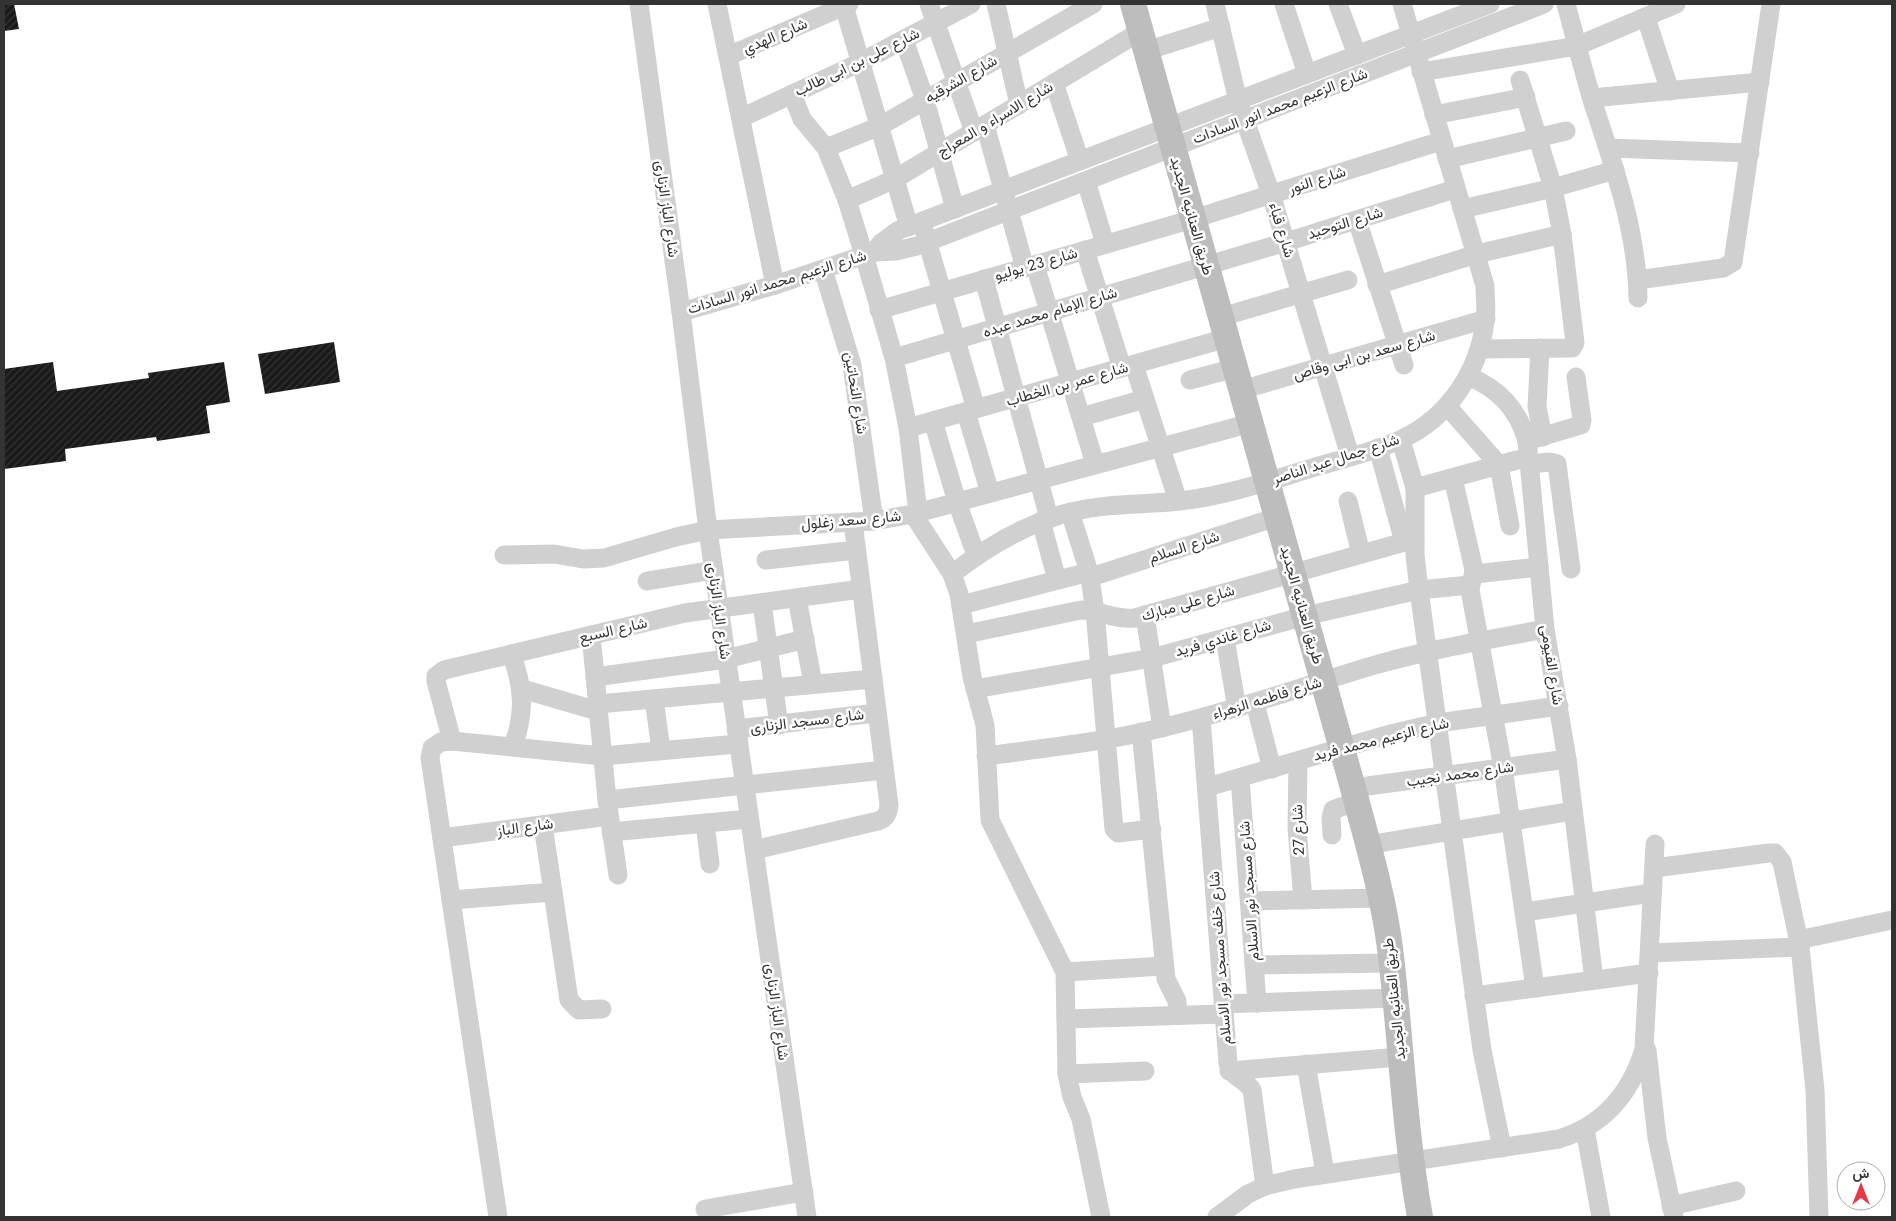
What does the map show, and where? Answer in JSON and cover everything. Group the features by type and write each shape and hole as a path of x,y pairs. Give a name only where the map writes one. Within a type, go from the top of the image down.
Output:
{"street":[{"name":"شارع الباز الزنارى","path":"639,4 681,312 708,530 807,1217"},
{"path":"717,4 775,285"},
{"path":"929,4 956,82 980,128 1009,211 1049,312 1095,464"},
{"name":"شارع على بن ابى طالب","path":"741,118 861,62 971,4"},
{"path":"996,4 1019,105"},
{"name":"شارع الشرقيه","path":"826,148 880,126 1093,4"},
{"name":"طريق العنانيه الجديد","path":"1133,4 1324,681 1368,845 1380,898 1391,963 1410,1161 1420,1217"},
{"name":"شارع قباء","path":"1215,4 1238,101 1271,194 1350,456"},
{"path":"1284,4 1307,74"},
{"path":"1338,4 1357,55"},
{"name":"شارع جمال عبد الناصر","path":"952,574 976,555 1003,538 1045,520 1070,512 1112,504 1178,502 1215,496 1267,482 1401,440 1418,430 1448,406 1468,376 1480,349 1486,319 1485,286 1402,4"},
{"name":"شارع الزعيم محمد انور السادات","path":"681,312 775,285 869,253 896,251 1009,211 1086,181 1238,101 1490,4"},
{"path":"1566,4 1592,98 1615,170 1633,240 1638,289 1723,268 1733,262 1771,4"},
{"path":"1421,72 1577,46 1676,4"},
{"name":"شارع الزعيم محمد انور السادات","path":"869,253 889,236 916,224 1080,161 1244,120 1534,6"},
{"path":"838,7 861,62 895,179 916,224 928,241 956,340 990,493"},
{"name":"شارع الهدي","path":"728,56 838,7"},
{"path":"1646,18 1670,91"},
{"name":"شارع الاسراء و المعراج","path":"847,200 895,179 1054,83 1144,41 1221,27"},
{"path":"904,40 925,100 955,209"},
{"path":"1592,98 1760,82"},
{"path":"1054,83 1080,161"},
{"path":"1434,115 1523,89 1553,188 1562,234 1575,343 1572,348 1480,349"},
{"path":"792,94 802,119 826,148 869,253 879,310 894,358 908,428 915,514 952,574 961,604 975,688 985,725 990,820 1065,972 1067,1074 1072,1097 1081,1118 1101,1217"},
{"path":"1447,159 1566,131"},
{"name":"شارع النور","path":"1193,219 1441,141"},
{"path":"1608,148 1750,153"},
{"path":"1462,209 1553,188 1615,170"},
{"path":"1086,181 1105,244"},
{"name":"شارع التوحيد","path":"1206,264 1286,242 1455,189"},
{"name":"شارع 23 يوليو","path":"879,310 1193,219"},
{"path":"1356,220 1404,365"},
{"path":"1378,285 1477,254 1562,234"},
{"path":"1085,250 1100,296 1128,366 1145,399 1178,502"},
{"name":"شارع الإمام محمد عبده","path":"894,358 1206,264"},
{"name":"شارع النحاتين","path":"823,269 851,358 874,521"},
{"path":"984,280 1038,480 1057,580"},
{"name":"شارع عمر بن الخطاب","path":"908,428 1128,366 1224,328 1301,294 1348,280"},
{"name":"شارع سعد بن ابى وقاص","path":"1190,380 1238,379 1323,367 1486,319"},
{"path":"1532,450 1537,407 1540,348"},
{"name":"شارع الفيومى","path":"1468,376 1495,390 1506,400 1523,426 1532,450 1536,532 1545,629 1559,706 1594,980"},
{"path":"1415,488 1499,465 1578,426 1582,423 1576,377"},
{"path":"1081,417 1145,399"},
{"path":"1448,406 1499,465 1510,526"},
{"path":"933,421 957,502 976,555"},
{"name":"شارع سعد زغلول","path":"504,555 554,554 583,559 604,558 676,537 708,530 874,521 915,514 1160,446 1251,423"},
{"path":"1401,440 1415,488 1409,540"},
{"path":"1378,448 1409,540 1419,590 1429,651 1482,1050 1502,1148"},
{"path":"1532,450 1550,462 1557,464 1571,569"},
{"path":"1453,478 1503,768 1535,988"},
{"path":"1348,501 1361,554"},
{"path":"1070,512 1090,574 1116,831 1121,833 1152,829"},
{"name":"شارع السلام","path":"961,604 1057,580 1090,574 1278,517"},
{"path":"754,850 884,818 889,805 853,522"},
{"path":"1536,532 1565,527"},
{"name":"شارع على مبارك","path":"966,634 1074,611 1095,611 1120,618 1145,615 1409,540"},
{"path":"766,560 856,550"},
{"name":"شارع غاندي فريد","path":"975,688 1152,658 1305,616 1419,590 1539,567"},
{"path":"647,581 714,570"},
{"name":"شارع السبع","path":"452,741 436,682 436,676 444,670 684,613 861,589"},
{"path":"797,598 813,684"},
{"path":"762,603 779,725"},
{"path":"1145,615 1162,728"},
{"name":"شارع فاطمه الزهراء","path":"986,756 1106,740 1162,728 1255,704 1324,681 1429,651 1545,629"},
{"path":"591,635 602,756 618,874"},
{"path":"1225,638 1237,709"},
{"path":"595,677 726,659 805,640"},
{"path":"512,654 522,689 521,718 513,746"},
{"path":"522,689 598,707 654,699 873,679"},
{"path":"654,699 661,750"},
{"path":"1255,704 1272,768"},
{"name":"شارع الزعيم محمد فريد","path":"1208,787 1342,748 1438,723 1559,706"},
{"name":"شارع مسجد الزنارى","path":"452,741 602,756 661,750 737,737 779,725 877,713"},
{"name":"شارع خلف مسجد نور الاسلام","path":"1200,718 1208,787 1229,1070"},
{"path":"1142,732 1164,966 1166,979 1177,1001 1178,1015"},
{"path":"452,741 436,744 430,752 498,1217"},
{"name":"شارع محمد نجيب","path":"1332,835 1331,818 1333,810 1355,795 1445,776 1566,759"},
{"name":"شارع 27","path":"1298,761 1297,828 1303,900"},
{"path":"609,816 744,785 884,770"},
{"name":"شارع مسجد نور الاسلام","path":"1240,778 1257,1003"},
{"path":"1368,845 1573,810"},
{"name":"شارع الباز","path":"442,838 609,816 705,823 749,819"},
{"path":"705,823 710,864"},
{"path":"543,825 569,1000 579,1010 602,1009"},
{"path":"1218,1217 1240,1199 1265,1186 1325,1173 1559,1139 1585,1129 1602,1118 1629,1087 1638,1068 1646,1028 1655,844"},
{"path":"1654,868 1775,853 1782,862 1799,944 1815,1090 1819,1217"},
{"path":"451,900 553,892"},
{"path":"1524,912 1652,893"},
{"path":"1250,901 1380,898"},
{"path":"1650,953 1799,944 1892,920"},
{"path":"1254,965 1391,963"},
{"path":"1065,972 1164,966"},
{"path":"1474,996 1649,973"},
{"path":"1066,1019 1178,1015 1257,1003 1395,998"},
{"path":"1646,1028 1655,1120 1673,1212 1736,1191"},
{"path":"1229,1070 1400,1057"},
{"path":"1306,1064 1325,1173"},
{"path":"1067,1074 1145,1070"},
{"path":"1229,1070 1234,1076 1248,1082 1252,1090 1265,1186"},
{"path":"1585,1129 1601,1217"},
{"path":"705,1209 804,1192"}],"building":[{"path":"4,4 14,4 19,29 4,31"},
{"path":"334,342 340,382 265,394 258,354"},
{"path":"53,362 57,391 149,378 148,373 224,362 230,402 206,406 210,433 157,441 156,437 65,449 66,461 4,469 4,369"}]}
